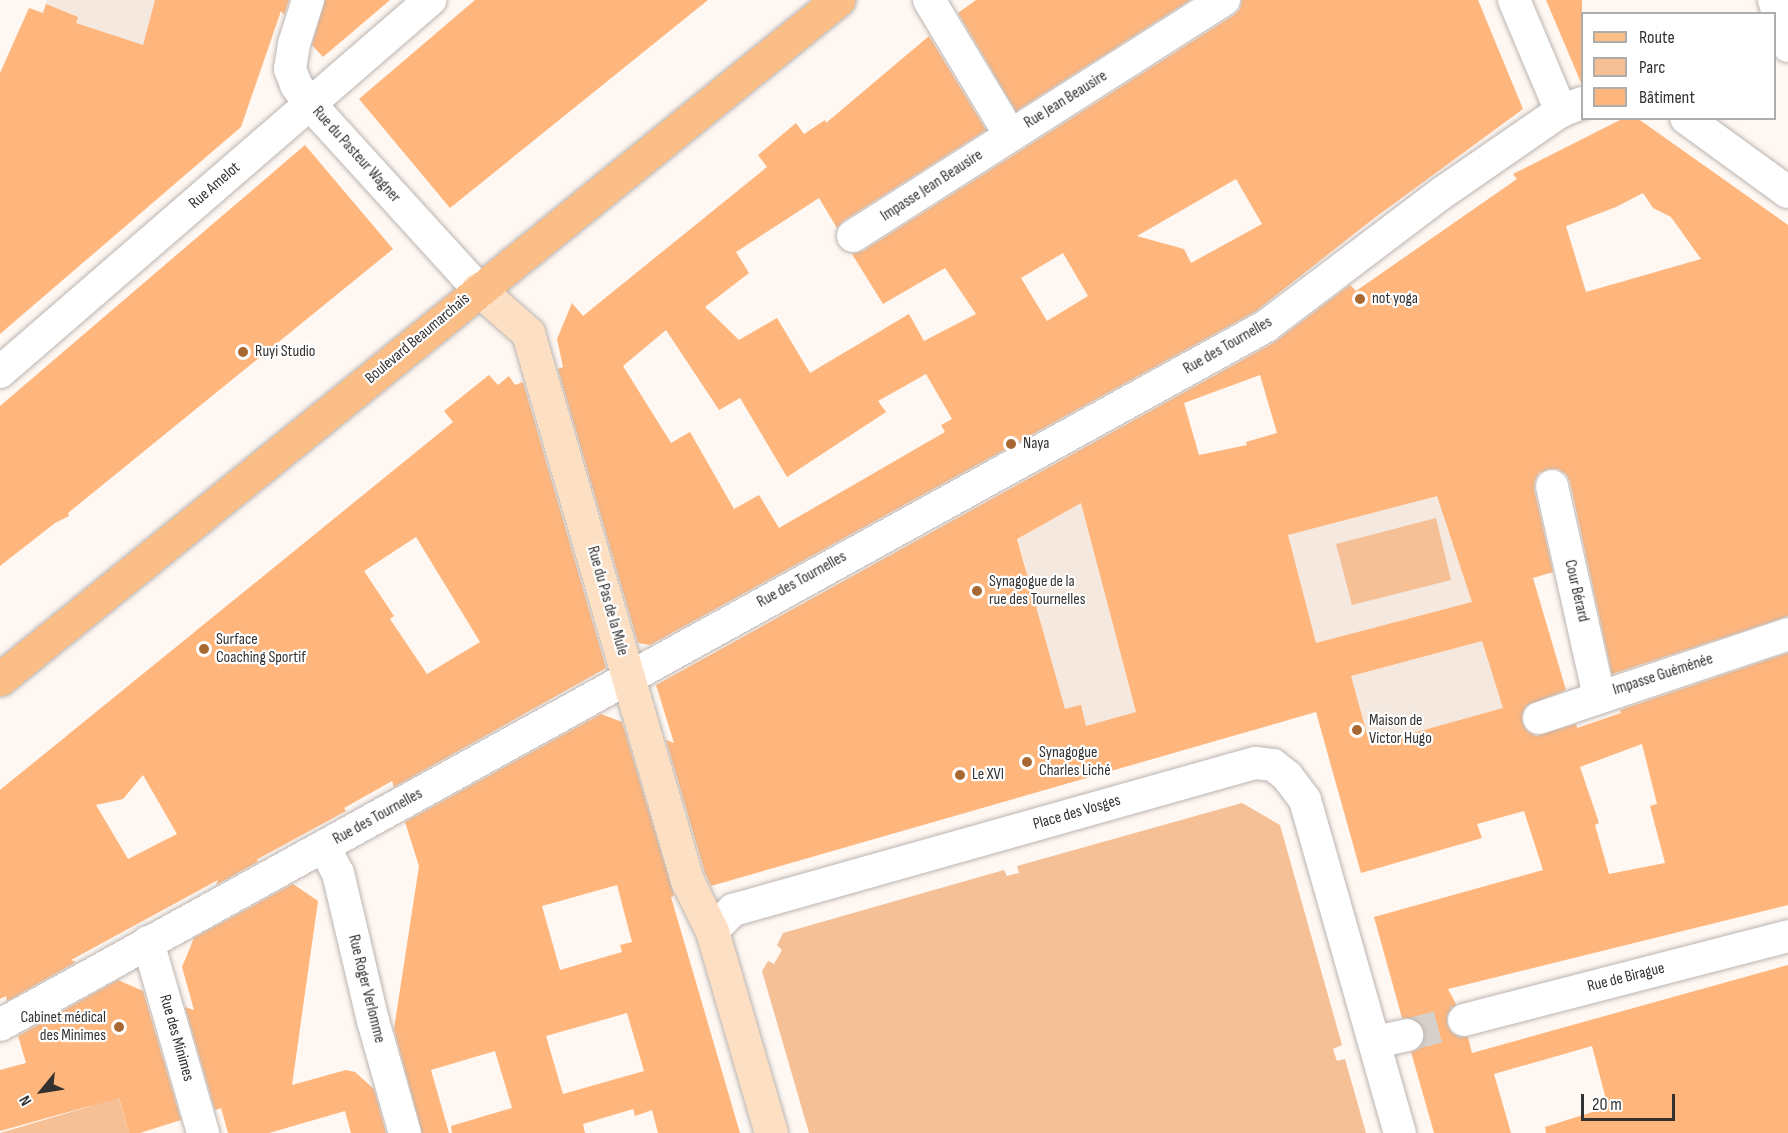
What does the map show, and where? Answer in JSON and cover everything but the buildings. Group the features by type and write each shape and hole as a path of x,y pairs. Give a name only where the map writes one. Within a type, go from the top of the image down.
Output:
{"main road":[{"name":"Boulevard Beaumarchais","path":"5,666 396,359 478,289 838,0"}],"street":[{"name":"Rue du Pasteur Wagner","path":"308,0 294,44 290,69 296,85 309,103 478,289"},
{"name":"Rue Amelot","path":"0,372 430,0"},
{"name":"Rue Jean Beausire","path":"929,0 1010,135 1224,0"},
{"path":"1514,0 1572,107"},
{"path":"1774,0 1788,46"},
{"name":"Rue des Tournelles","path":"0,1025 1266,326 1442,193 1572,107"},
{"path":"1689,120 1788,192"},
{"name":"Impasse Jean Beausire","path":"853,236 1010,135"},
{"name":"Rue du Pas de la Mule","path":"478,289 528,333 687,880 712,931"},
{"name":"Cour Bérard","path":"1552,486 1599,696"},
{"name":"Impasse Guéménée","path":"1539,718 1788,634"},
{"name":"Place des Vosges","path":"712,931 733,910 1255,763 1264,763 1281,770 1297,787 1305,801 1400,1133"},
{"name":"Rue Roger Verlomme","path":"324,847 338,873 373,1021 405,1133"},
{"path":"712,931 771,1133"},
{"name":"Rue de Birague","path":"1464,1020 1788,936"},
{"name":"Rue des Minimes","path":"148,942 203,1133"},
{"path":"1375,1042 1407,1035"}],"shaded area":[{"path":"47,0 155,0 141,53 23,68"},
{"path":"1428,422 1530,730 1511,738 1336,784 1254,471"},
{"path":"1100,444 1183,750 1083,779 1006,496"}],"green space":[{"path":"1436,518 1451,580 1352,605 1336,544"},
{"path":"1242,803 1280,825 1342,1045 1333,1049 1337,1061 1345,1059 1366,1133 809,1133 762,971 768,961 774,964 782,950 777,945 783,933 1004,870 1007,876 1019,873 1017,866"},
{"path":"102,1041 129,1133 0,1133 91,1106"}],"tunnel":[{"path":"1407,1035 1464,1020"}],"place":[{"name":"not yoga","path":"1360,299"},
{"name":"Ruyi Studio","path":"243,352"},
{"name":"Naya","path":"1011,444"},
{"name":"Synagogue de la rue des Tournelles","path":"977,591"},
{"name":"Surface Coaching Sportif","path":"204,649"},
{"name":"Maison de Victor Hugo","path":"1357,730"},
{"name":"Synagogue Charles Liché","path":"1027,762"},
{"name":"Le XVI","path":"960,775"},
{"name":"Cabinet médical des Minimes","path":"119,1027"}]}
